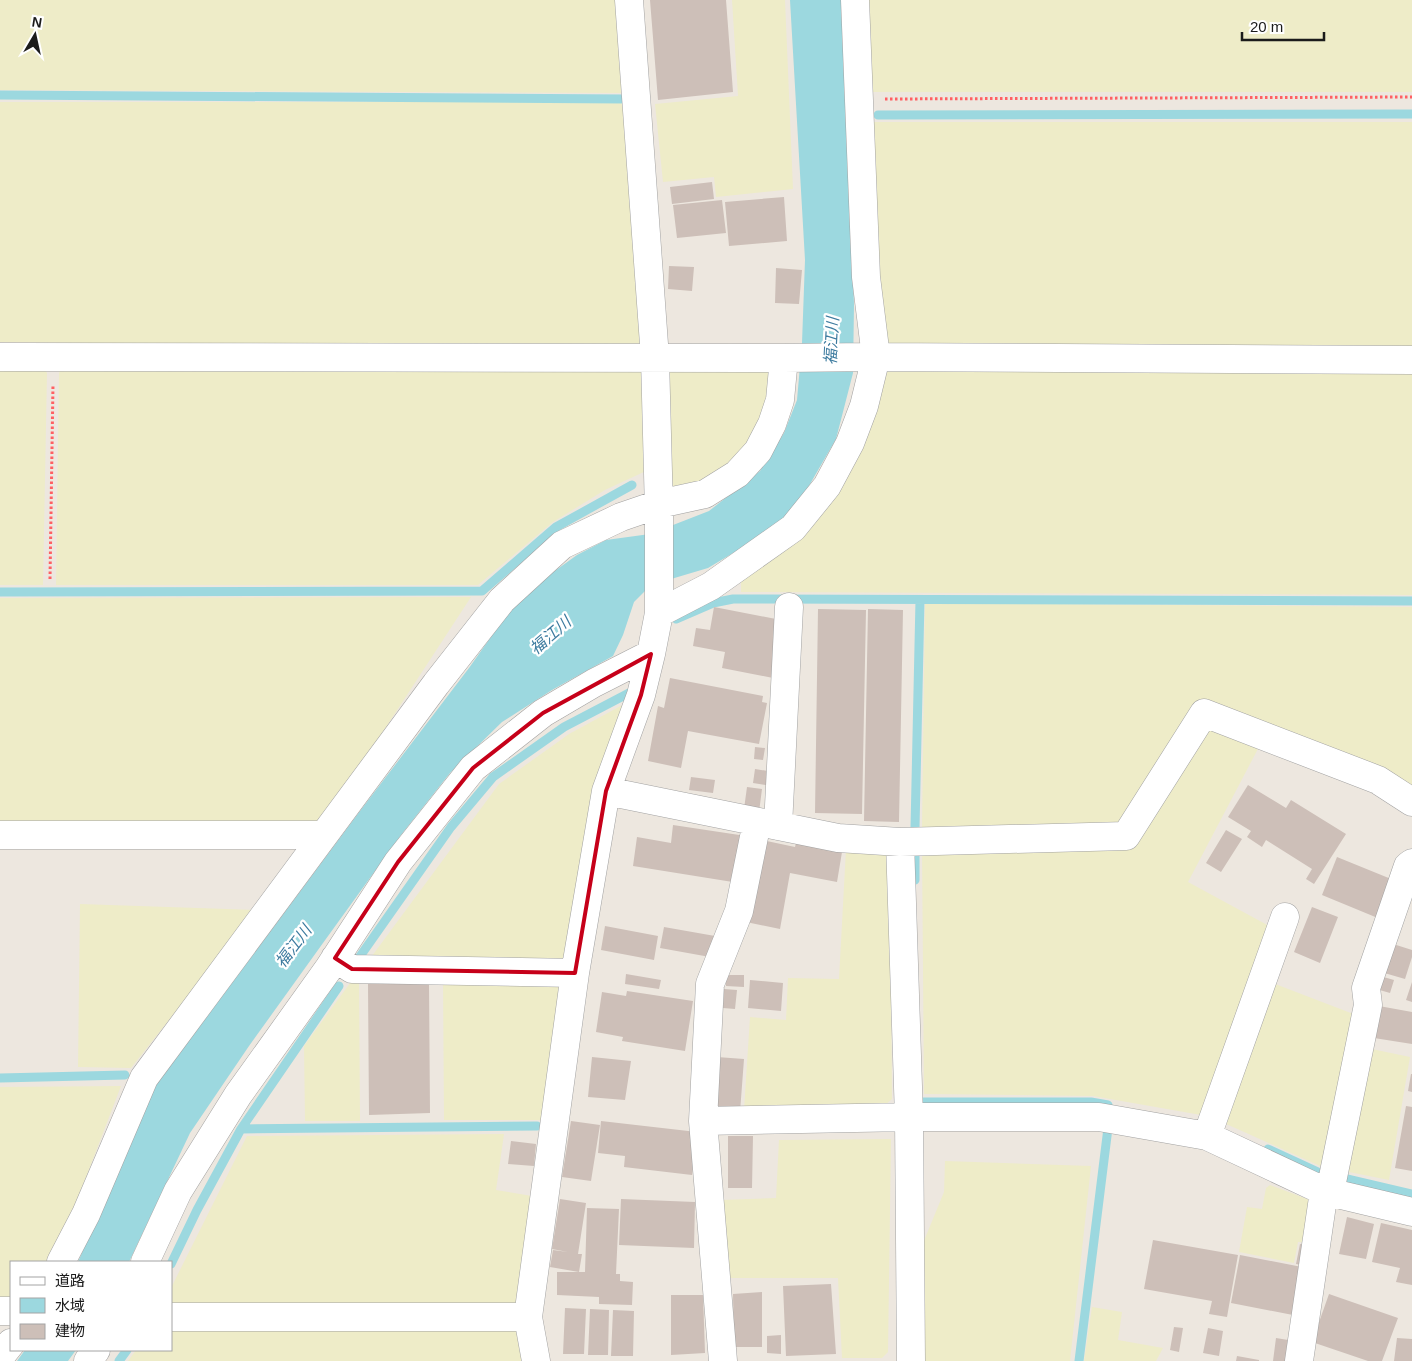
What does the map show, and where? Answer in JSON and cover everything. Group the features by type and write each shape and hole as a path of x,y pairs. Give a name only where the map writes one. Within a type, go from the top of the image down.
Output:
{"street":[{"path":"536,1361 528,1317 575,973 606,791 641,695 651,654 658,609 659,507 655,358 629,0"},
{"path":"658,609 711,586 793,528 827,486 850,443 864,406 872,357 866,277 855,0"},
{"path":"0,357 872,357 1412,360"},
{"path":"62,1261 86,1214 144,1078 436,684 502,600 562,545 621,517 705,494 737,474 758,451 772,424 780,400 789,358"},
{"path":"723,1361 703,1121 710,984 739,911 767,824 789,608"},
{"path":"145,1261 178,1191 238,1095 335,958 398,862 473,768 543,714 594,683 651,654"},
{"path":"606,791 838,838 900,842 1126,836 1204,713 1378,780 1412,802"},
{"path":"0,835 324,835"},
{"path":"900,842 908,1117 910,1361"},
{"path":"1298,1361 1327,1192 1368,1005 1366,988 1408,866 1412,863"},
{"path":"1207,1136 1285,917"},
{"path":"335,958 352,969 575,973"},
{"path":"703,1121 908,1117 1099,1117 1207,1136 1327,1192 1412,1212"},
{"path":"172,1317 528,1317"},
{"path":"0,1357 10,1344"}],"path":[{"path":"859,99 1412,98"},
{"path":"50,579 54,358"}],"highlighted area":[{"path":"651,654 641,695 606,791 575,973 352,969 335,958 398,862 473,768 543,713"}],"shaded area":[{"path":"0,0 621,0 628,93 0,90"},
{"path":"732,0 785,0 793,189 716,197 714,177 663,182 655,104 738,96"},
{"path":"859,0 1412,0 1412,92 863,92"},
{"path":"0,102 629,102 645,338 635,349 0,342"},
{"path":"867,122 1412,122 1412,352 887,351 879,339"},
{"path":"674,364 767,368 776,381 768,423 705,488 668,488 664,373"},
{"path":"636,367 645,375 646,471 605,490 553,522 478,585 56,585 60,368"},
{"path":"888,367 1412,369 1412,595 741,592 741,576 804,530"},
{"path":"0,368 44,368 47,373 43,585 0,585"},
{"path":"471,597 322,825 0,822 0,598"},
{"path":"925,603 1412,607 1412,789 1201,700 1118,832 922,829"},
{"path":"628,702 567,959 555,964 369,960 499,784 569,734"},
{"path":"1214,727 1260,745 1188,882 1271,927 1201,1115 1093,1096 924,1094 922,847 1128,847 1203,729"},
{"path":"846,849 883,849 890,857 892,1099 884,1106 744,1110 750,1017 786,1020 788,978 839,979"},
{"path":"80,904 256,910 131,1068 78,1067"},
{"path":"353,979 359,979 360,1121 305,1121 304,1046"},
{"path":"549,980 562,988 541,1120 444,1120 443,981"},
{"path":"1270,982 1356,1015 1327,1159 1320,1166 1224,1123"},
{"path":"1367,1048 1410,1057 1389,1180 1344,1171"},
{"path":"121,1086 72,1214 50,1261 10,1261 10,1302 0,1302 0,1087"},
{"path":"504,1134 496,1190 532,1196 519,1300 509,1310 172,1306 172,1286 247,1136"},
{"path":"891,1139 888,1352 882,1358 842,1358 838,1278 726,1278 722,1200 776,1198 779,1140"},
{"path":"945,1161 1091,1166 1070,1361 922,1361 921,1248 944,1192"},
{"path":"1270,1185 1315,1202 1312,1243 1298,1242 1294,1263 1239,1252 1247,1207 1262,1209 1266,1188"},
{"path":"1092,1307 1122,1312 1118,1340 1163,1348 1156,1361 1084,1361"},
{"path":"172,1323 516,1323 530,1361 128,1361 135,1351 172,1351"}],"water":[{"name":"福江川","path":"790,0 844,0 854,305 853,373 836,439 806,491 775,528 708,568 651,585 634,602 623,635 613,656 552,690 502,722 450,773 401,835 323,943 249,1046 190,1133 129,1261 78,1261 151,1092 469,668 520,596 577,555 606,540 650,534 709,511 760,471 784,433 797,400 802,343 805,260"},
{"path":"24,1351 75,1351 68,1361 17,1361"}],"building":[{"path":"650,0 726,0 733,92 658,100"},
{"path":"712,182 714,199 672,204 670,187"},
{"path":"784,197 787,241 729,246 725,202"},
{"path":"722,200 726,233 677,238 673,205"},
{"path":"669,266 694,267 692,291 668,289"},
{"path":"776,268 802,270 799,304 775,303"},
{"path":"714,607 781,620 778,679 722,668 725,652 693,646 696,628 710,630"},
{"path":"818,609 866,610 862,814 815,813"},
{"path":"868,609 903,610 899,822 864,821"},
{"path":"670,678 763,696 762,702 767,703 759,744 688,731 681,768 648,761 658,706 664,708"},
{"path":"755,747 765,748 763,760 754,759"},
{"path":"755,769 768,771 766,785 753,783"},
{"path":"691,777 715,780 713,793 689,790"},
{"path":"1248,785 1286,808 1291,800 1346,834 1314,884 1306,879 1312,869 1266,840 1262,847 1247,837 1251,831 1228,817"},
{"path":"747,787 762,789 759,812 744,809"},
{"path":"673,825 746,836 739,883 633,866 637,837 671,843"},
{"path":"1226,830 1242,839 1221,872 1206,863"},
{"path":"762,840 795,847 796,843 842,852 837,882 790,873 780,929 746,922"},
{"path":"1337,857 1396,881 1385,921 1322,895"},
{"path":"1312,907 1338,917 1320,963 1294,952"},
{"path":"605,926 658,936 654,960 601,950"},
{"path":"664,927 715,936 710,957 660,948"},
{"path":"1390,943 1412,950 1412,957 1405,979 1381,972"},
{"path":"626,974 661,980 659,989 625,984"},
{"path":"726,975 744,975 744,987 726,986"},
{"path":"1380,976 1394,980 1390,993 1376,989"},
{"path":"750,980 783,983 781,1011 748,1008"},
{"path":"1412,982 1412,1002 1406,1000"},
{"path":"429,983 430,1113 369,1115 368,984"},
{"path":"724,989 737,990 735,1009 723,1008"},
{"path":"627,991 693,1001 685,1051 622,1041 623,1037 596,1032 602,992 626,996"},
{"path":"1379,1006 1412,1012 1412,1044 1374,1038"},
{"path":"592,1057 631,1061 625,1100 588,1097"},
{"path":"717,1057 744,1059 740,1112 713,1110"},
{"path":"1412,1074 1412,1092 1408,1091"},
{"path":"1406,1106 1412,1107 1412,1171 1395,1168"},
{"path":"571,1121 600,1125 591,1181 562,1177"},
{"path":"601,1121 697,1132 692,1175 624,1167 625,1156 598,1153"},
{"path":"728,1136 753,1136 752,1188 728,1188"},
{"path":"511,1141 536,1144 534,1166 508,1164"},
{"path":"560,1199 586,1203 578,1254 582,1254 579,1272 550,1267 553,1250 568,1252 552,1249"},
{"path":"621,1199 695,1202 694,1248 619,1245"},
{"path":"587,1208 619,1209 616,1274 620,1274 620,1281 633,1282 632,1305 599,1304 599,1297 557,1295 557,1272 585,1272"},
{"path":"1347,1217 1374,1224 1366,1259 1339,1254"},
{"path":"1381,1223 1412,1230 1412,1285 1396,1282 1400,1268 1372,1262"},
{"path":"1153,1240 1238,1255 1227,1317 1209,1314 1212,1301 1144,1289"},
{"path":"1300,1244 1311,1246 1308,1266 1296,1264"},
{"path":"1240,1255 1307,1268 1298,1316 1231,1303"},
{"path":"831,1284 836,1354 786,1356 783,1286"},
{"path":"762,1292 762,1347 734,1347 733,1294"},
{"path":"1329,1294 1398,1318 1382,1361 1368,1361 1312,1342"},
{"path":"671,1295 703,1295 705,1353 671,1355"},
{"path":"565,1308 586,1309 584,1354 563,1354"},
{"path":"590,1309 609,1310 608,1355 588,1355"},
{"path":"613,1310 634,1311 633,1356 611,1356"},
{"path":"1174,1327 1183,1328 1179,1352 1170,1350"},
{"path":"1208,1328 1223,1331 1219,1356 1203,1353"},
{"path":"781,1335 781,1354 767,1353 767,1336"},
{"path":"1276,1338 1294,1341 1292,1361 1273,1361"},
{"path":"1397,1338 1412,1339 1412,1361 1394,1361"},
{"path":"1237,1356 1259,1360 1259,1361 1236,1361"}],"waterway":[{"path":"0,95 626,99"},
{"path":"878,115 1412,114"},
{"path":"0,592 482,591 556,527 632,485"},
{"path":"676,619 713,603 733,599 1412,601"},
{"path":"915,828 920,600"},
{"path":"356,962 451,827 493,777 564,727 629,693"},
{"path":"915,850 915,880"},
{"path":"172,1262 197,1210 241,1129 339,986"},
{"path":"0,1078 125,1075"},
{"path":"914,1095 921,1102 1091,1102 1108,1105"},
{"path":"241,1129 537,1126"},
{"path":"1079,1361 1108,1128"},
{"path":"1268,1149 1318,1172"},
{"path":"1347,1179 1412,1194"},
{"path":"119,1361 126,1351"}]}
